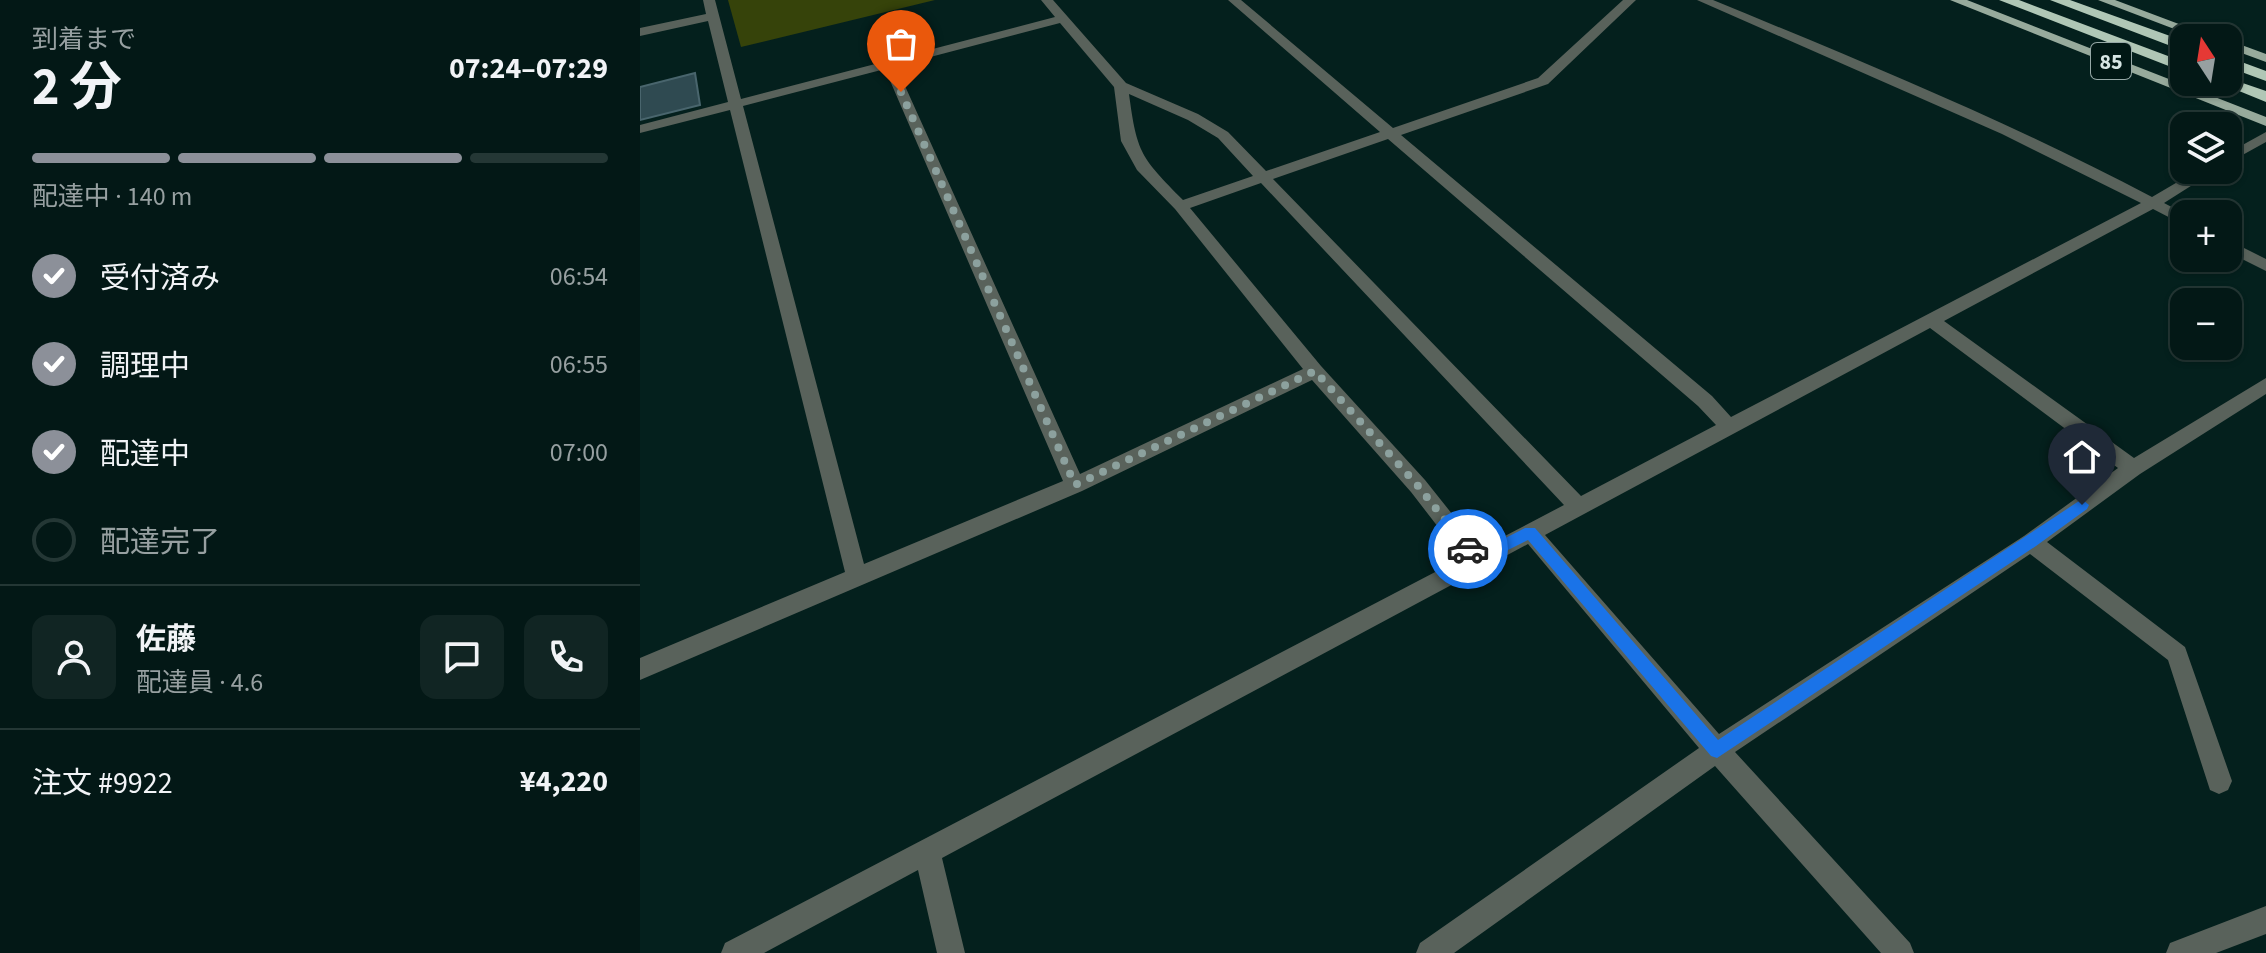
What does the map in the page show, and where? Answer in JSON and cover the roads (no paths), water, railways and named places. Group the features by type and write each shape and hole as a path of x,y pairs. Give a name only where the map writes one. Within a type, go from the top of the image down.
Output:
{"highway":[{"path":"2006,0 2170,62"},
{"path":"2057,0 2170,41"},
{"path":"2242,67 2266,76"},
{"path":"2242,88 2266,97"}],"main road":[{"name":"85","path":"1956,0 2266,122"},
{"name":"85","path":"2104,0 2171,24"},
{"path":"2242,49 2266,58"}],"street":[{"path":"709,0 857,577"},
{"path":"1047,0 1121,86 1212,127 1223,135 1579,507"},
{"path":"1234,0 1705,401 1729,427"},
{"path":"1180,206 1543,81 1630,0"},
{"path":"1703,0 1899,83 2123,185 2170,212"},
{"path":"640,32 713,16"},
{"path":"640,129 1062,19"},
{"path":"889,64 1075,485"},
{"path":"1121,86 1128,141 1142,167 1180,206 1315,371 1418,486 1476,560"},
{"path":"2242,151 2266,136"},
{"path":"735,953 2185,184"},
{"path":"2242,253 2266,266"},
{"path":"1931,320 2133,468"},
{"path":"640,669 1075,485 1315,371"},
{"path":"1430,953 1717,750 2031,542 2133,468 2266,385"},
{"path":"1530,532 1717,750 1900,953"},
{"path":"2031,542 2177,654 2219,781"},
{"path":"927,852 951,953"},
{"path":"2180,953 2266,920"}]}
